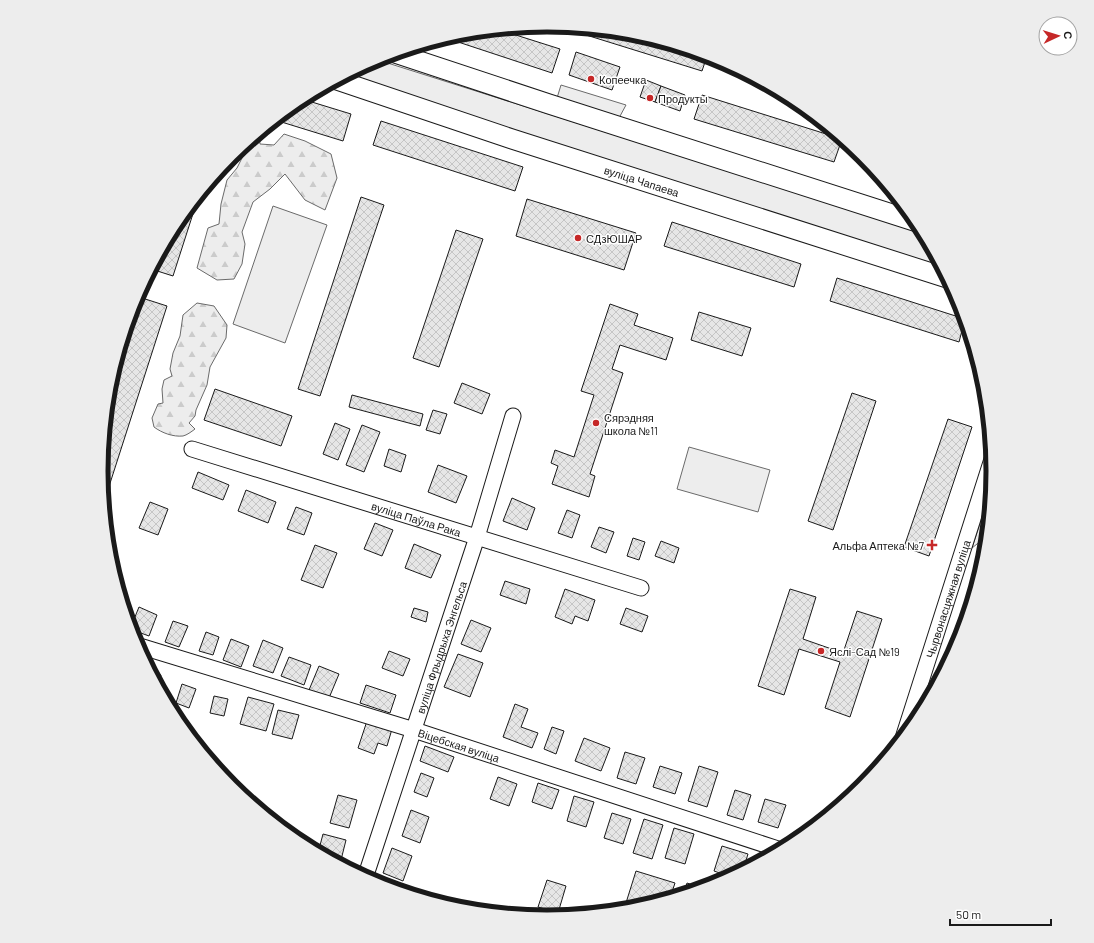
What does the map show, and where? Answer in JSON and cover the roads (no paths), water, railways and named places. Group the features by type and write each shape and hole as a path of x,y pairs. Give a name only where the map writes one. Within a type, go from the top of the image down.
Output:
{"main road":[{"path":"404,56 906,219"},
{"name":"вуліца Чапаева","path":"343,82 520,141 940,276"}],"street":[{"name":"вуліца Фрыдрыха Энгельса","path":"367,872 476,537 513,416"},
{"name":"вуліца Паўла Рака","path":"192,449 641,588"},
{"name":"Чырвонасцяжная вуліца","path":"908,721 986,478"},
{"name":"Віцебская вуліца","path":"145,648 414,730 774,848"}],"place":[{"name":"Копеечка","path":"591,79"},
{"name":"Продукты","path":"650,98"},
{"name":"СДзЮШАР","path":"578,238"},
{"name":"Сярэдняя школа №11","path":"596,423"},
{"name":"Альфа Аптека №7","path":"932,545"},
{"name":"Яслі-Сад №19","path":"821,651"}]}
